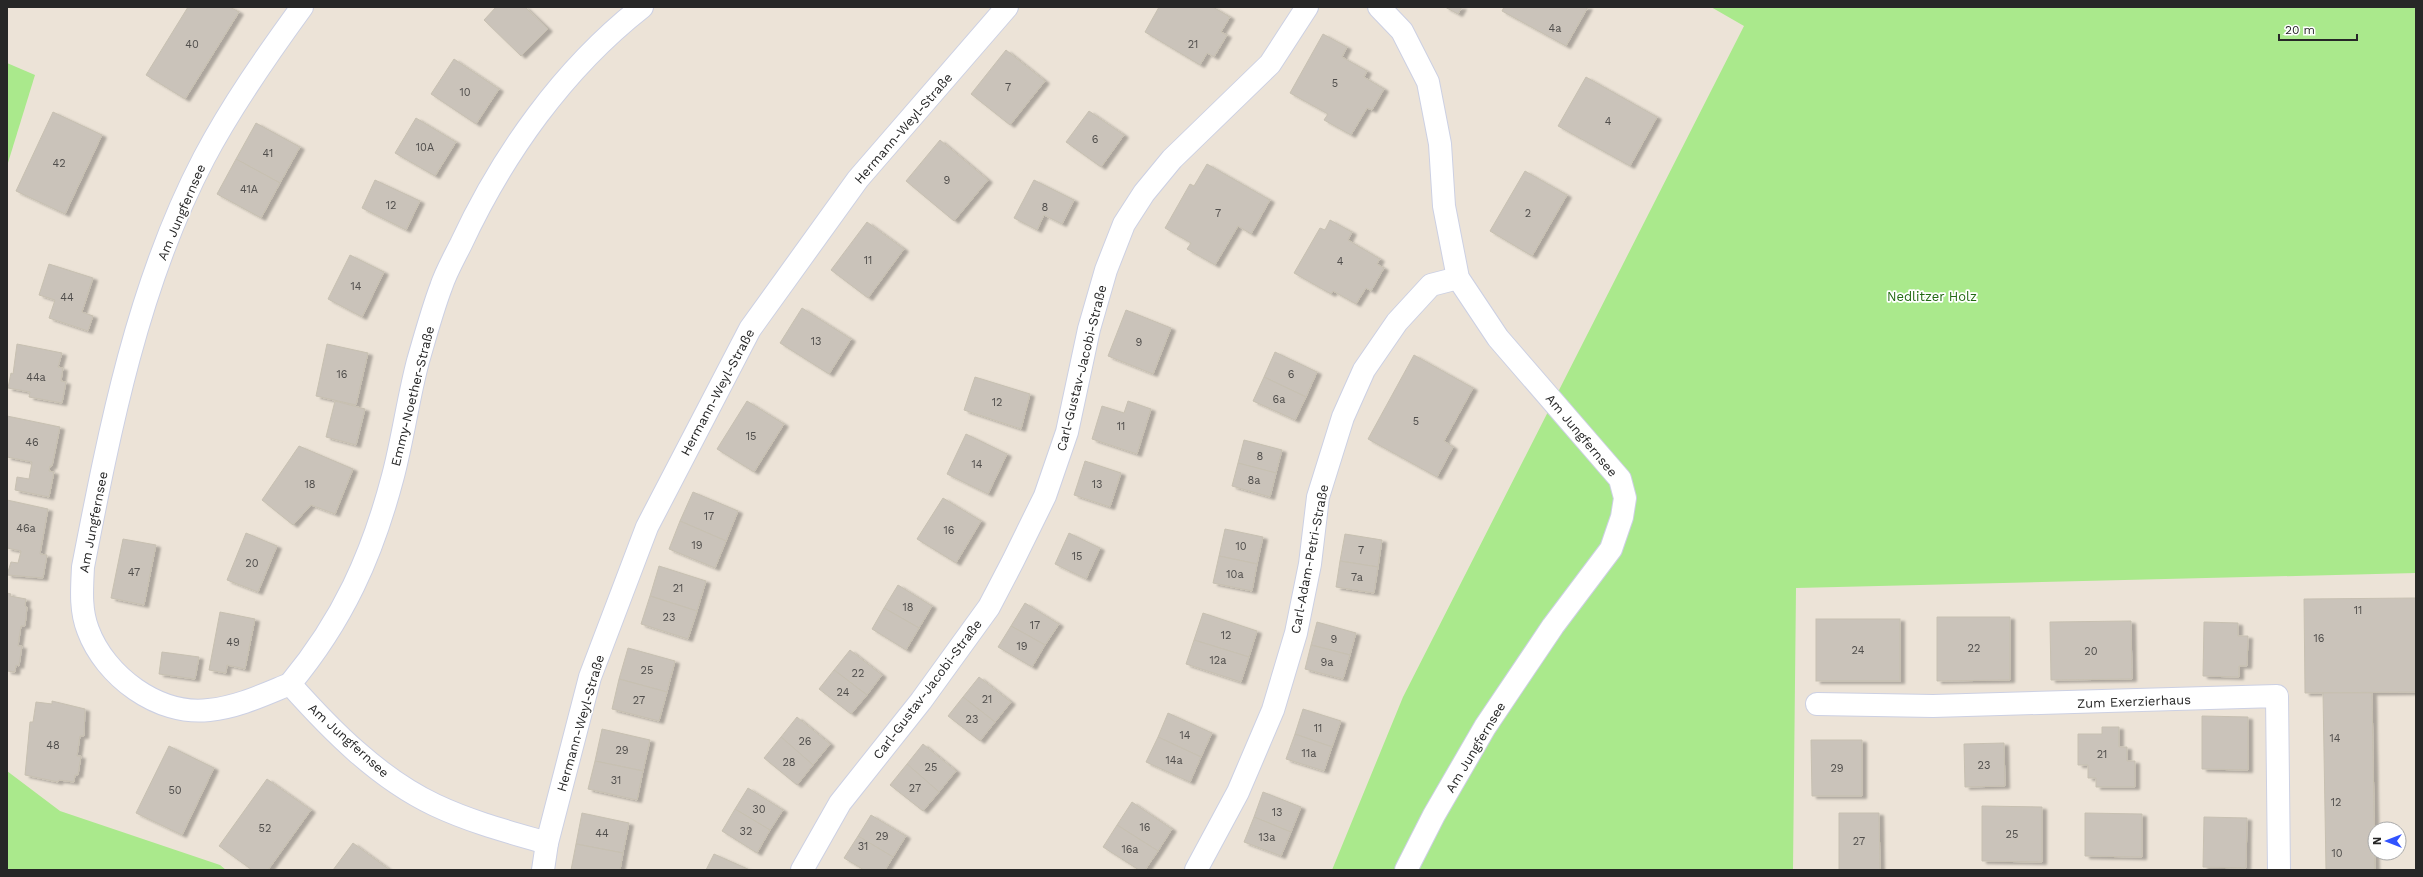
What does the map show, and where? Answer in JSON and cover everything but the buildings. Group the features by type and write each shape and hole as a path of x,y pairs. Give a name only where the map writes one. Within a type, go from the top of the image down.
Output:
{"street":[{"name":"Am Jungfernsee","path":"302,7 266,56 204,158 172,229 154,277 131,352 112,431 83,567 81,600 87,630 103,659 122,680 148,697 176,708 207,710 241,704 290,684 323,721 381,772 427,800 492,828 547,843"},
{"name":"Emmy-Noether-Straße","path":"290,684 317,652 339,618 359,575 393,476 418,363 441,286 481,202 523,135 569,76 621,23 642,7"},
{"name":"Hermann-Weyl-Straße","path":"547,843 590,677 646,527 750,329 858,179 1007,7"},
{"name":"Carl-Gustav-Jacobi-Straße","path":"802,870 840,803 921,701 985,614 1014,561 1045,496 1067,432 1092,321 1106,270 1124,224 1144,193 1172,159 1270,64 1307,7"},
{"name":"Am Jungfernsee","path":"1379,7 1402,31 1428,82 1440,144 1444,206 1458,278 1498,338 1620,480 1625,498 1622,518 1611,549 1553,626 1485,727 1434,815 1406,870"},
{"name":"Carl-Adam-Petri-Straße","path":"1196,870 1238,792 1273,710 1296,632 1310,564 1318,497 1343,417 1364,370 1397,322 1431,285 1458,278"},
{"name":"Zum Exerzierhaus","path":"1817,704 1933,706 2277,696 2279,870"},
{"path":"543,870 547,843"}],"green space":[{"name":"Nedlitzer Holz","path":"1711,7 2416,7 2416,573 1796,588 1793,870 1332,870 1403,697 1744,26"},
{"path":"7,63 35,75 7,166"},
{"path":"7,771 60,811 220,865 226,870 7,870"}]}
